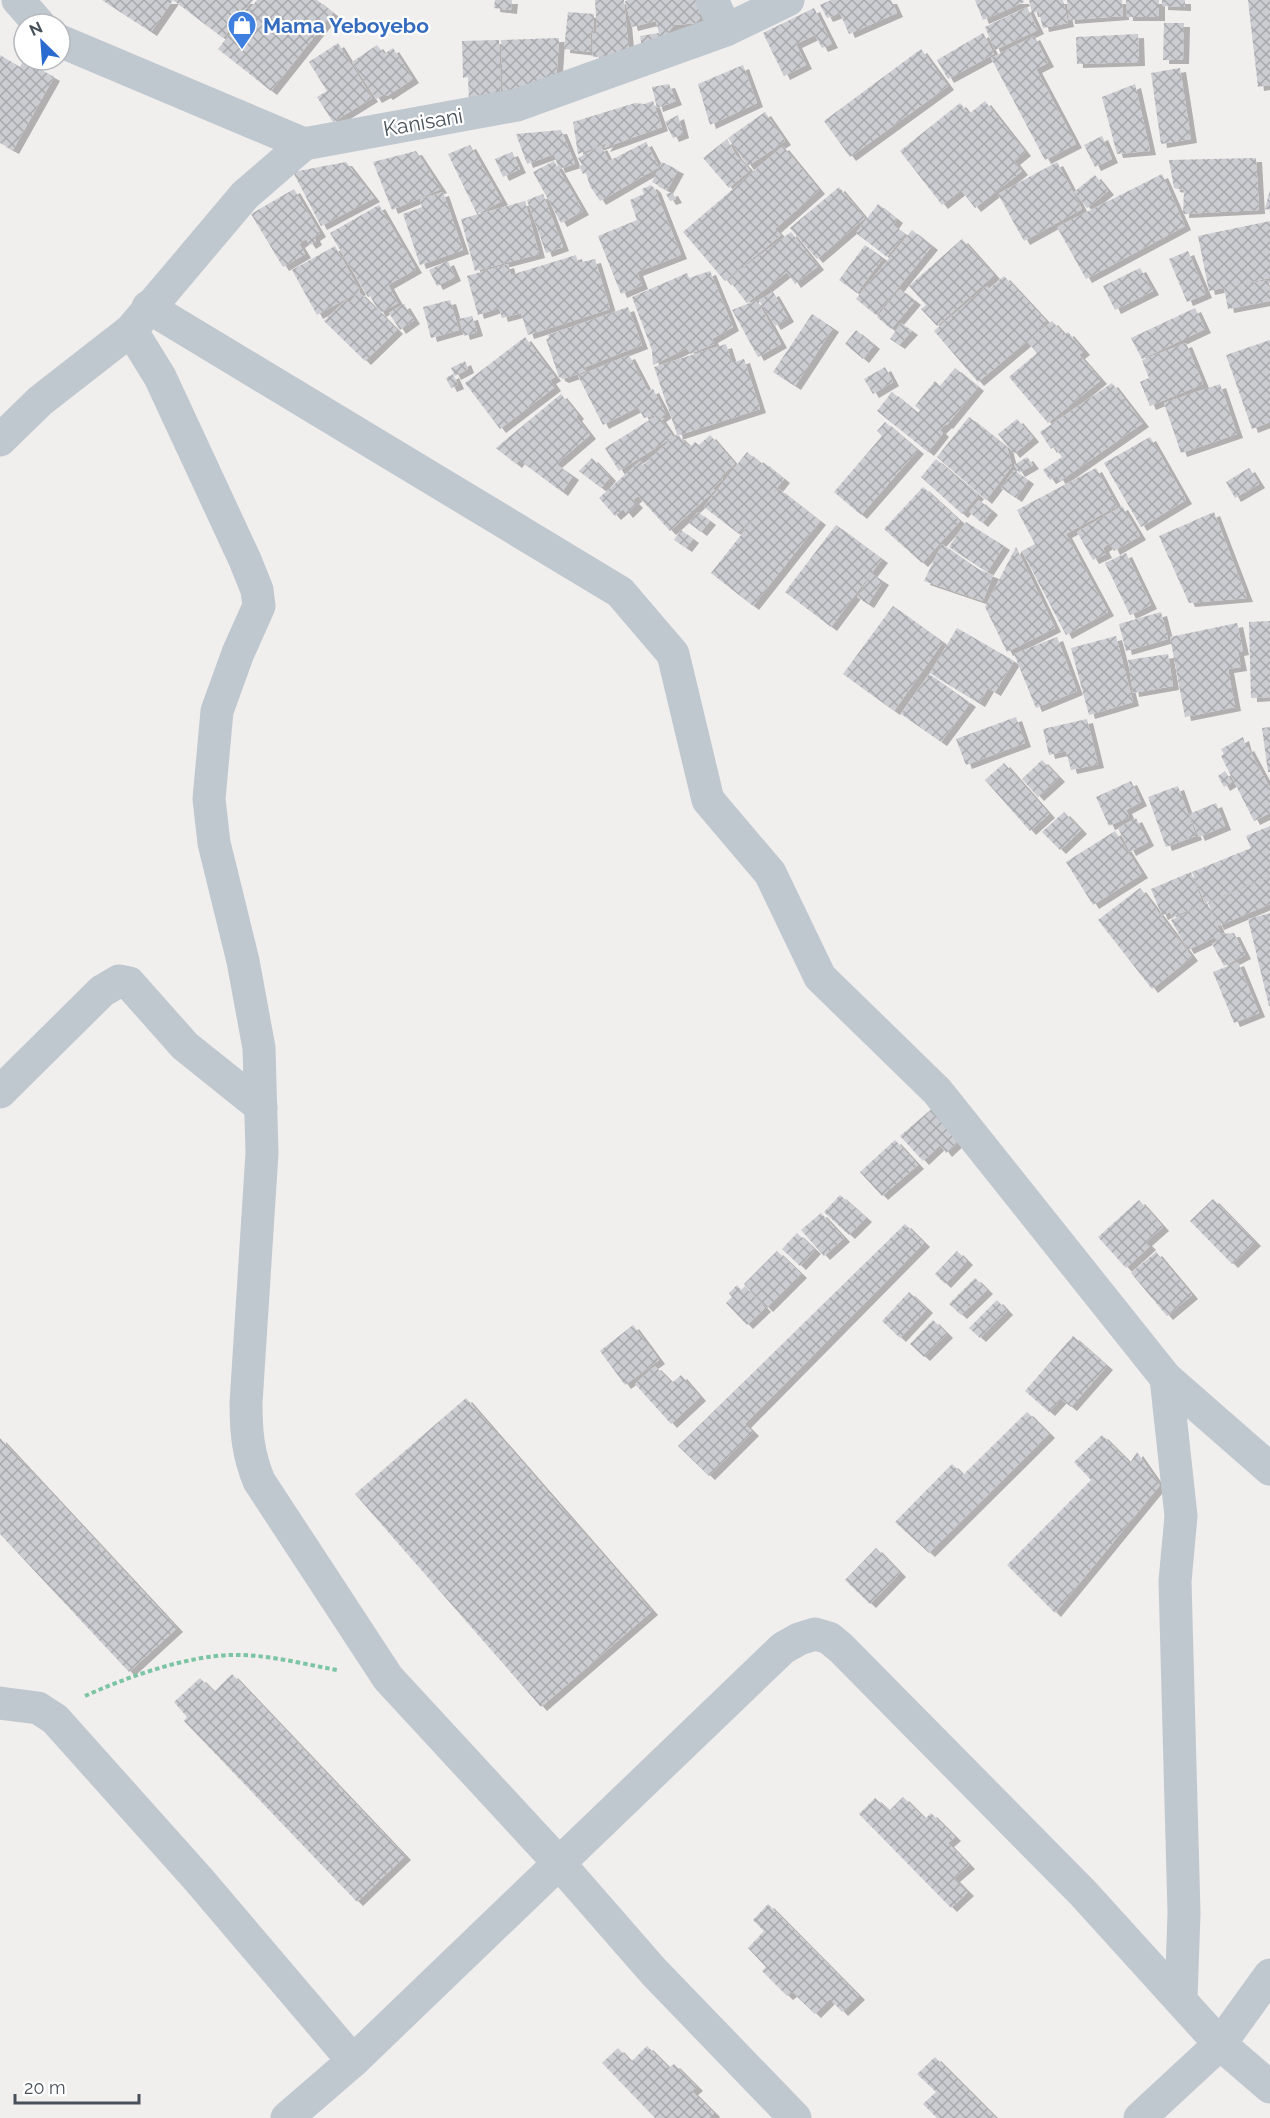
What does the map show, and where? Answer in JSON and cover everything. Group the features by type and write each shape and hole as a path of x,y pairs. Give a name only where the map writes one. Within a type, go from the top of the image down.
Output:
{"street":[{"path":"18,0 28,12"},
{"path":"712,0 726,30"},
{"name":"Kanisani","path":"304,144 517,105 726,30 788,0"},
{"path":"0,440 40,401 140,319 245,195 304,144 72,47"},
{"path":"140,319 160,378 257,590 259,606 237,653 217,711 208,800 214,843 243,961 259,1048 262,1153 246,1403 246,1442 250,1459 259,1481 388,1678 558,1862 654,1972 795,2118"},
{"path":"140,319 620,592 673,654 708,800 770,873 820,977 937,1091 1166,1378 1270,1469"},
{"path":"0,1092 102,991 119,981 129,983 185,1046 261,1107"},
{"path":"1166,1378 1181,1516 1175,1581 1184,1913 1181,2000"},
{"path":"287,2118 352,2061 783,1648 798,1639 815,1634 829,1638 842,1648 894,1699 1083,1893 1220,2043 1270,2087"},
{"path":"0,1703 38,1708 48,1712 199,1880 352,2061"},
{"path":"1140,2118 1220,2043 1270,1975"}],"path":[{"path":"48,1712 107,1686 193,1659 233,1654 388,1678"}],"building":[{"path":"102,0 173,0 151,32"},
{"path":"173,0 253,0 223,38"},
{"path":"257,0 317,0 333,13 271,91 218,49"},
{"path":"495,0 512,0 511,10 494,8"},
{"path":"595,0 624,0 629,55 593,57 592,33 597,33"},
{"path":"700,0 700,23 674,25 661,41 656,21 632,27 625,1"},
{"path":"831,0 891,0 897,13 849,34 840,13 827,18 820,5"},
{"path":"975,0 1023,0 1024,2 983,20"},
{"path":"1029,0 1063,0 1068,23 1043,28 1039,12 1032,13"},
{"path":"1067,0 1122,0 1123,16 1069,20"},
{"path":"1126,0 1159,0 1159,17 1127,17"},
{"path":"1162,0 1185,0 1185,7 1162,6"},
{"path":"1248,0 1270,0 1270,85 1258,87"},
{"path":"1027,7 1038,30 995,50 985,27"},
{"path":"814,8 832,44 822,48 815,35 796,44 806,65 784,76 763,33"},
{"path":"568,12 594,14 593,32 586,33 590,33 591,52 564,49"},
{"path":"1164,23 1184,23 1183,60 1163,60"},
{"path":"659,33 662,48 643,52 640,36"},
{"path":"983,33 994,54 948,79 937,60"},
{"path":"1138,34 1139,62 1077,64 1076,37"},
{"path":"1034,36 1048,63 1036,69 1076,144 1045,160 991,58"},
{"path":"559,38 556,85 503,91 501,40"},
{"path":"499,40 501,92 469,103 468,77 463,78 462,41"},
{"path":"338,43 372,98 333,122 317,97 327,91 309,62"},
{"path":"377,45 384,54 393,48 413,79 387,96 385,94 376,99 352,62"},
{"path":"921,49 948,86 850,157 824,121"},
{"path":"0,55 12,62 12,72 45,72 54,77 13,150 0,143"},
{"path":"743,65 757,103 710,125 698,84"},
{"path":"1180,68 1191,139 1161,144 1151,73"},
{"path":"669,84 676,101 657,108 652,87"},
{"path":"1135,84 1150,151 1117,154 1102,97"},
{"path":"653,101 662,127 604,148 607,143 578,154 573,122 635,103 644,104"},
{"path":"985,101 1025,152 1014,161 1022,171 975,208 961,190 942,205 900,151 960,103 969,114"},
{"path":"765,112 785,141 748,166 728,138"},
{"path":"678,115 683,134 673,138 665,122"},
{"path":"561,130 575,164 559,169 554,154 527,164 516,134"},
{"path":"1102,136 1112,159 1095,167 1084,145"},
{"path":"727,139 736,155 750,170 729,188 703,158"},
{"path":"646,142 659,167 600,201 590,186 586,173 583,174 578,158 601,146 609,161"},
{"path":"470,145 502,201 477,214 448,154"},
{"path":"783,146 819,190 775,229 781,235 725,281 683,232"},
{"path":"416,151 441,189 392,210 373,162"},
{"path":"512,152 520,169 503,177 495,159"},
{"path":"1256,158 1259,210 1183,214 1184,190 1174,188 1169,160"},
{"path":"554,161 583,211 561,223 533,172"},
{"path":"346,162 374,198 321,226 293,172"},
{"path":"662,162 678,170 667,190 652,182"},
{"path":"1057,162 1082,209 1024,241 998,194"},
{"path":"1162,174 1185,226 1086,279 1057,227"},
{"path":"1095,175 1108,191 1087,208 1074,192"},
{"path":"651,185 655,189 681,255 637,272 642,285 621,294 598,236 637,220 630,200 644,194 642,189"},
{"path":"839,187 865,218 817,259 790,228"},
{"path":"294,189 320,233 314,237 316,241 310,245 306,239 299,244 305,254 283,267 251,214"},
{"path":"1270,190 1270,210 1265,209"},
{"path":"443,192 463,250 420,265 403,214 422,207 420,199"},
{"path":"672,192 676,199 670,201 666,194"},
{"path":"543,194 563,247 546,253 527,200"},
{"path":"525,201 539,254 475,271 461,219"},
{"path":"878,204 897,219 893,225 905,234 887,257 856,233"},
{"path":"379,205 416,269 388,285 398,303 380,313 330,233"},
{"path":"1270,221 1270,278 1209,291 1198,236"},
{"path":"912,230 932,246 876,315 856,299"},
{"path":"791,232 818,266 795,284 787,272 747,303 728,279"},
{"path":"962,239 994,275 937,326 921,309 926,305 909,286"},
{"path":"865,245 883,258 857,293 839,280"},
{"path":"335,246 360,291 317,315 292,270"},
{"path":"1188,251 1206,294 1187,302 1169,259"},
{"path":"576,255 578,263 595,259 610,309 528,335 521,313 502,318 499,308 478,315 467,276 508,264 511,275"},
{"path":"448,261 455,277 437,286 429,270"},
{"path":"1140,268 1153,291 1115,310 1103,286"},
{"path":"710,271 733,327 712,339 714,344 690,354 687,348 653,365 652,350 632,297 687,273 689,278"},
{"path":"1004,276 1047,322 1030,339 1052,321 1063,333 1061,338 1068,332 1084,351 1079,355 1101,380 1048,423 1009,377 1037,353 1027,341 978,382 934,331 987,286 989,289"},
{"path":"1269,280 1270,301 1228,309 1224,288"},
{"path":"900,289 915,301 891,329 877,317"},
{"path":"359,292 397,330 365,361 324,321 346,300 349,303"},
{"path":"773,292 788,318 775,326 759,300"},
{"path":"450,300 459,330 431,338 423,307"},
{"path":"757,300 781,344 758,357 732,310"},
{"path":"404,304 414,320 400,330 389,313"},
{"path":"628,307 642,345 585,367 586,371 563,379 559,377 546,339 549,338 548,335"},
{"path":"1195,308 1205,329 1142,359 1131,338"},
{"path":"812,314 833,328 795,386 773,372"},
{"path":"472,316 477,332 464,336 459,319"},
{"path":"901,323 912,331 899,345 890,339"},
{"path":"856,330 874,345 863,359 845,344"},
{"path":"525,337 555,377 550,380 555,387 500,429 465,383"},
{"path":"1270,340 1270,422 1252,429 1226,355"},
{"path":"1186,343 1203,384 1150,406 1140,382 1149,378 1142,360"},
{"path":"726,344 732,363 744,359 760,409 676,436 679,436 690,447 695,442 699,445 710,435 735,464 721,476 723,479 713,488 715,490 670,531 638,496 633,500 637,504 627,514 623,509 615,516 599,498 640,461 643,465 677,434 654,367"},
{"path":"629,355 648,391 653,389 666,414 660,418 673,437 619,471 605,448 659,414 644,418 638,407 603,425 578,376"},
{"path":"465,361 468,369 455,376 451,368"},
{"path":"885,367 893,382 873,394 864,379"},
{"path":"955,368 978,387 947,425 940,430 943,433 928,452 877,411 892,392 918,413 920,410 915,406 935,381 940,386"},
{"path":"453,374 458,385 451,388 446,378"},
{"path":"1112,383 1143,423 1060,481 1057,476 1050,480 1043,470 1062,457 1054,446 1051,449 1040,432"},
{"path":"1220,384 1237,434 1181,453 1164,403"},
{"path":"561,394 590,435 556,464 573,476 562,492 519,460 516,464 496,448"},
{"path":"969,417 1007,447 1012,466 986,500 937,457"},
{"path":"1017,419 1033,438 1014,454 998,434"},
{"path":"885,422 918,450 861,515 834,492 882,436 877,431"},
{"path":"1150,437 1186,500 1141,527 1104,463"},
{"path":"747,452 784,479 772,494 779,489 820,521 753,606 711,573 756,516 739,534 704,507"},
{"path":"1027,457 1033,465 1019,473 1014,465"},
{"path":"592,458 610,477 601,488 579,471"},
{"path":"936,459 978,495 962,514 921,477"},
{"path":"1096,468 1117,506 1066,534 1108,612 1066,635 1022,551 1035,544 1017,510"},
{"path":"1249,468 1259,484 1235,498 1226,482"},
{"path":"1014,470 1028,480 1016,498 1001,488"},
{"path":"923,487 960,521 922,563 884,529"},
{"path":"979,500 992,511 982,523 969,512"},
{"path":"1122,506 1140,536 1114,551 1110,543 1103,548 1106,554 1093,560 1077,532"},
{"path":"698,512 710,521 701,532 689,523"},
{"path":"1214,512 1247,598 1189,603 1159,536"},
{"path":"966,522 1004,546 987,572 949,547"},
{"path":"836,525 882,559 831,627 785,592"},
{"path":"681,530 693,539 686,548 674,540"},
{"path":"942,544 978,569 993,575 983,601 924,581"},
{"path":"1016,547 1055,628 1007,652 985,607"},
{"path":"1126,553 1151,605 1130,615 1105,563"},
{"path":"872,574 883,581 868,604 857,597"},
{"path":"893,606 943,642 894,711 843,674"},
{"path":"1161,612 1168,639 1126,651 1119,624"},
{"path":"1270,621 1270,697 1251,698 1249,622"},
{"path":"1237,623 1243,651 1238,652 1241,667 1228,669 1235,707 1185,717 1170,637"},
{"path":"957,628 1014,661 995,692 988,688 979,703 930,673"},
{"path":"1116,636 1133,702 1089,715 1071,648"},
{"path":"1057,637 1077,691 1036,708 1014,654"},
{"path":"1168,654 1173,686 1133,693 1128,660"},
{"path":"929,674 970,703 941,742 901,714"},
{"path":"1016,717 1025,743 966,765 956,739"},
{"path":"1087,719 1098,764 1071,770 1066,751 1049,755 1043,729"},
{"path":"1270,727 1270,772 1268,772 1262,728"},
{"path":"1243,737 1246,748 1248,747 1270,788 1270,813 1254,821 1221,756 1224,754 1221,749"},
{"path":"1042,760 1059,778 1038,797 1022,779"},
{"path":"1004,763 1049,814 1030,831 985,780"},
{"path":"1225,771 1232,782 1224,787 1218,776"},
{"path":"1131,781 1141,802 1126,810 1129,817 1109,826 1096,797"},
{"path":"1178,786 1196,836 1166,847 1148,797"},
{"path":"1216,803 1225,826 1199,837 1189,814"},
{"path":"1064,812 1081,830 1060,850 1042,832"},
{"path":"1136,818 1148,842 1130,852 1118,828"},
{"path":"1270,826 1270,876 1205,903 1192,872 1251,848 1246,836"},
{"path":"1115,831 1142,874 1093,905 1066,862"},
{"path":"1191,872 1203,904 1172,917 1170,912 1162,916 1151,889"},
{"path":"1270,877 1270,904 1218,926 1208,903"},
{"path":"1140,888 1192,957 1152,989 1098,920"},
{"path":"1207,903 1221,934 1234,933 1245,955 1224,966 1212,944 1217,941 1215,937 1188,950 1171,920"},
{"path":"1270,913 1270,1006 1269,1006 1248,919"},
{"path":"1238,962 1259,1013 1234,1023 1213,972"},
{"path":"934,1107 962,1138 946,1153 940,1145 923,1161 900,1136"},
{"path":"895,1140 918,1165 882,1196 860,1172"},
{"path":"840,1195 866,1218 849,1235 824,1212"},
{"path":"1213,1199 1255,1242 1232,1264 1190,1221"},
{"path":"1139,1200 1163,1227 1146,1242 1150,1246 1126,1268 1098,1237"},
{"path":"821,1213 844,1238 824,1256 801,1230"},
{"path":"905,1224 924,1243 745,1424 753,1432 709,1476 678,1446"},
{"path":"797,1233 815,1250 800,1266 782,1249"},
{"path":"777,1251 801,1274 767,1308 744,1284"},
{"path":"957,1251 967,1261 945,1284 935,1274"},
{"path":"1156,1252 1192,1295 1167,1316 1131,1273"},
{"path":"975,1278 987,1290 961,1315 949,1304"},
{"path":"737,1285 741,1290 745,1286 765,1308 747,1325 726,1303 732,1297 729,1293"},
{"path":"909,1292 927,1309 900,1338 882,1321"},
{"path":"997,1300 1007,1311 980,1338 969,1328"},
{"path":"933,1320 947,1334 924,1357 910,1344"},
{"path":"633,1325 659,1360 625,1385 600,1351"},
{"path":"1073,1336 1107,1366 1071,1407 1061,1399 1049,1412 1025,1391"},
{"path":"655,1366 672,1383 681,1375 700,1397 671,1424 635,1384"},
{"path":"466,1398 652,1611 541,1707 355,1494"},
{"path":"1027,1412 1049,1434 929,1553 895,1522 952,1464 963,1475"},
{"path":"1102,1435 1130,1463 1137,1452 1160,1485 1055,1613 1007,1565 1091,1480 1074,1462"},
{"path":"0,1438 177,1628 129,1672 0,1534"},
{"path":"876,1548 900,1573 870,1604 845,1580"},
{"path":"232,1674 405,1856 357,1902 184,1721 187,1717 174,1702 200,1678 214,1692"},
{"path":"903,1797 925,1819 931,1813 955,1837 948,1843 969,1865 954,1878 968,1892 951,1908 859,1814 875,1798 889,1811"},
{"path":"768,1904 859,1996 842,2012 830,1999 815,2014 792,1992 787,1996 762,1971 766,1967 748,1948 764,1931 753,1920"},
{"path":"647,2046 669,2068 674,2064 697,2087 692,2091 714,2113 709,2118 655,2118 602,2063 618,2048 631,2062"},
{"path":"935,2057 996,2118 937,2118 923,2104 936,2092 917,2074"}],"place":[{"name":"Mama Yeboyebo","path":"242,50"}]}
